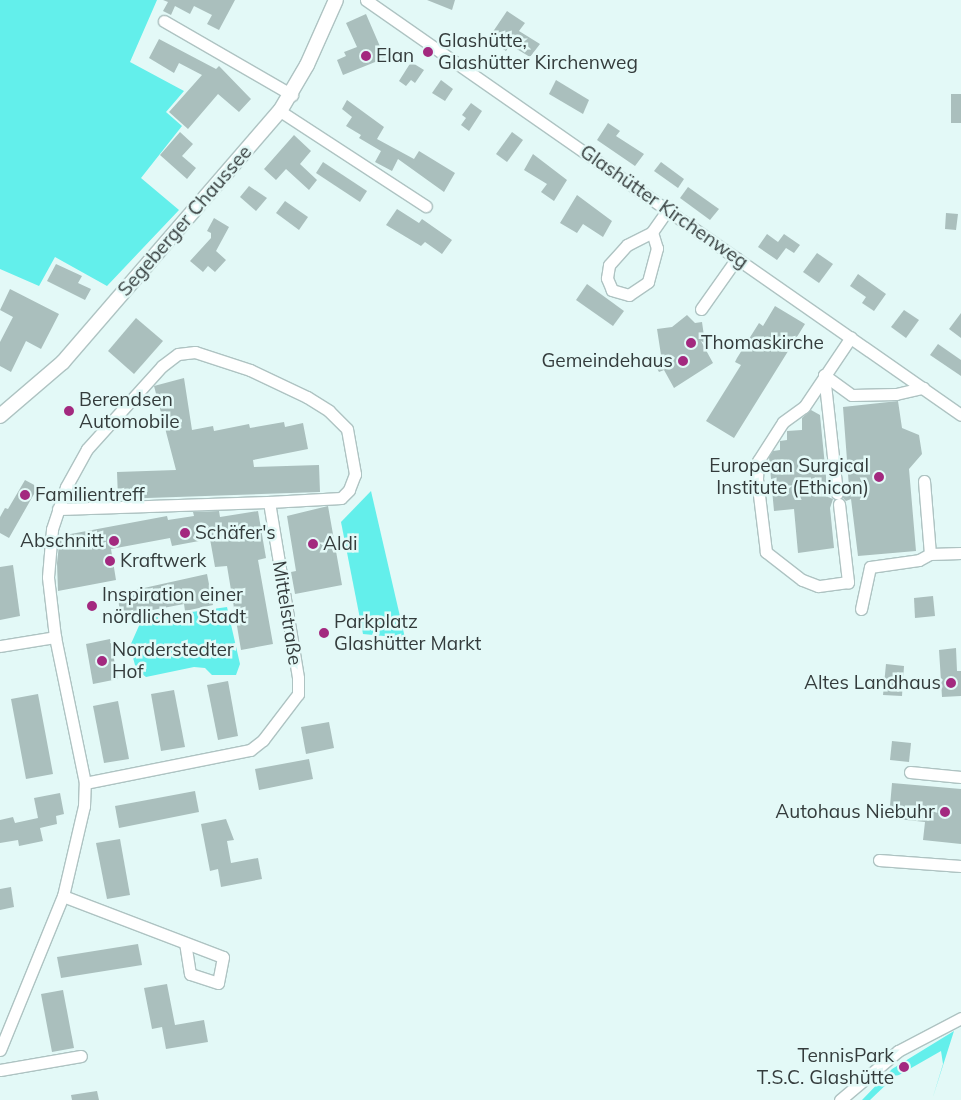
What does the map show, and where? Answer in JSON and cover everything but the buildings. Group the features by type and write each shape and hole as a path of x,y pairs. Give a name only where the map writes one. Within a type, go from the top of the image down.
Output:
{"main road":[{"name":"Segeberger Chaussee","path":"0,416 63,362 280,111 292,95 336,0"}],"street":[{"name":"Glashütter Kirchenweg","path":"366,0 961,415"},
{"path":"164,21 292,95"},
{"path":"280,111 426,206"},
{"path":"652,232 657,248 648,282 628,295 612,290 607,278 610,265 627,245 652,232 668,209"},
{"path":"701,309 737,258"},
{"path":"824,375 848,582 818,586 802,580 766,552 757,479 758,461 783,422 804,407 824,375 851,337"},
{"path":"0,1050 63,896 78,843 85,783 55,637 47,562 58,509 87,450 162,366 178,354 206,353 250,370 308,397 329,411 347,429 354,456 355,474 349,490 341,498 58,509"},
{"path":"824,375 852,395 896,394 923,388"},
{"path":"924,481 930,554"},
{"name":"Mittelstraße","path":"85,783 250,750 263,740 298,694 269,502"},
{"path":"861,609 870,567 918,560 930,554 961,553"},
{"path":"0,646 55,637"},
{"path":"910,772 961,777"},
{"path":"879,860 961,866"},
{"path":"63,896 185,944"},
{"path":"840,1100 898,1051 961,1018"},
{"path":"0,1070 81,1056"}],"shaded area":[{"path":"0,0 157,0 130,62 184,91 166,112 182,126 141,178 179,210 107,286 55,257 39,286 0,269"},
{"path":"371,491 405,638 363,634 341,522"},
{"path":"227,607 240,664 236,675 212,675 205,668 194,667 146,677 136,669 130,646 142,619"},
{"name":"TennisPark T.S.C. Glashütte","path":"954,1031 932,1100 943,1064 941,1051 892,1079 870,1100 862,1100 892,1069"}],"place":[{"name":"Glashütte, Glashütter Kirchenweg","path":"428,52"},
{"name":"Elan","path":"366,56"},
{"name":"Thomaskirche","path":"691,343"},
{"name":"Gemeindehaus","path":"683,361"},
{"name":"Berendsen Automobile","path":"69,411"},
{"name":"European Surgical Institute (Ethicon)","path":"879,477"},
{"name":"Familientreff","path":"25,495"},
{"name":"Schäfer's","path":"185,533"},
{"name":"Abschnitt","path":"114,541"},
{"name":"Aldi","path":"313,544"},
{"name":"Kraftwerk","path":"110,561"},
{"name":"Inspiration einer nördlichen Stadt","path":"92,606"},
{"name":"Parkplatz Glashütter Markt","path":"324,633"},
{"name":"Norderstedter Hof","path":"102,661"},
{"name":"Altes Landhaus","path":"951,683"},
{"name":"Autohaus Niebuhr","path":"945,812"},
{"name":"TennisPark T.S.C. Glashütte","path":"904,1067"}]}
